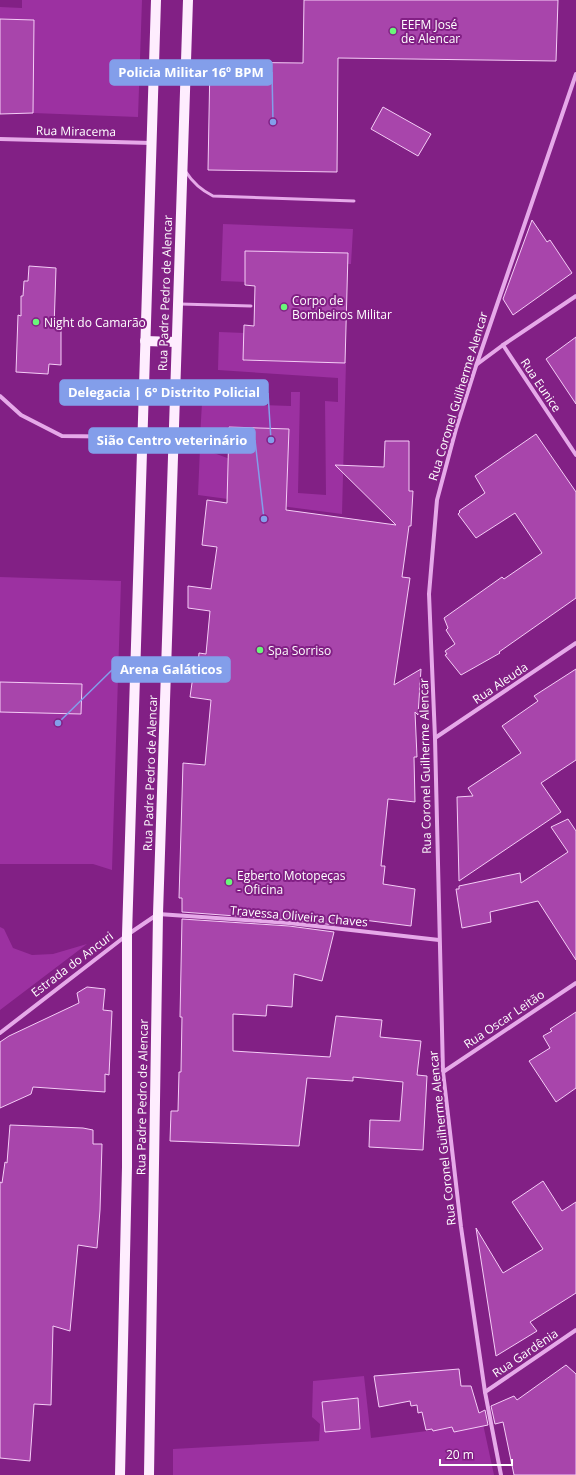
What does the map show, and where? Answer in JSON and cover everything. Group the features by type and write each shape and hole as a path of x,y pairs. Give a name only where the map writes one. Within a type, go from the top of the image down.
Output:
{"main road":[{"name":"Rua Padre Pedro de Alencar","path":"120,1475 127,1175 127,935 156,0"},
{"name":"Rua Padre Pedro de Alencar","path":"149,1475 158,914 188,0"},
{"path":"145,341 176,342"}],"street":[{"name":"Rua Coronel Guilherme Alencar","path":"501,1475 485,1392 461,1227 443,1072 435,738 429,594 437,500 456,430 476,366 576,74"},
{"name":"Rua Miracema","path":"0,139 152,143"},
{"path":"476,366 503,345 576,296"},
{"name":"Rua Eunice","path":"503,345 576,455"},
{"path":"0,396 21,416 62,436 142,437"},
{"name":"Rua Aleuda","path":"435,738 576,643"},
{"name":"Estrada do Ancuri","path":"0,1033 127,935 158,914"},
{"name":"Travessa Oliveira Chaves","path":"158,914 289,923 439,940"},
{"name":"Rua Oscar Leitão","path":"443,1072 576,983"},
{"name":"Rua Gardênia","path":"485,1392 576,1330"}],"lane":[{"path":"183,165 193,182 203,191 213,196 354,201"},
{"path":"178,304 251,306"}],"shaded area":[{"path":"22,0 142,0 138,117 33,113 34,20 0,19 0,7 22,8"},
{"path":"223,224 353,229 351,264 247,261 247,282 221,281"},
{"path":"219,332 245,333 245,361 346,362 342,514 198,495 200,448 263,471 289,429 229,427 200,437 202,403 291,406 291,392 300,392 298,493 326,495 325,401 338,402 338,378 218,370"},
{"path":"0,577 121,581 112,870 93,864 0,864"},
{"path":"0,927 4,929 13,948 32,955 53,954 87,944 0,1010"},
{"path":"364,1376 371,1438 483,1424 494,1475 173,1475 173,1449 319,1441 320,1424 312,1417 313,1381"}],"building":[{"path":"304,0 558,0 556,61 338,58 337,172 208,170 210,62 303,63"},
{"path":"0,19 34,20 33,113 0,114"},
{"path":"383,107 431,134 418,156 371,129"},
{"path":"532,220 547,242 550,240 572,273 513,315 503,299"},
{"path":"245,251 348,253 345,363 243,360 244,325 254,326 255,286 245,285"},
{"name":"Night do Camarão","path":"29,266 56,268 54,328 61,328 61,365 49,364 48,374 16,372 18,315 21,316 21,296 23,296 24,281 28,281"},
{"path":"576,337 576,404 546,359"},
{"path":"229,427 289,429 286,510 396,525 335,465 384,467 385,441 409,441 409,491 413,491 411,526 409,526 402,577 410,578 394,685 421,669 418,715 415,712 417,757 414,757 415,802 388,799 381,866 385,866 383,884 415,889 411,926 340,917 340,919 337,918 335,925 182,912 182,898 179,898 183,763 205,765 211,700 190,697 193,676 197,676 199,653 206,654 210,611 188,608 188,586 211,589 217,547 202,545 207,500 227,503"},
{"path":"536,434 576,492 576,598 499,652 500,653 461,675 445,655 447,654 445,651 455,644 446,630 448,628 444,618 502,577 504,579 542,553 515,513 476,538 458,514 460,512 459,511 485,493 475,476"},
{"path":"576,669 576,760 541,783 561,812 459,881 457,797 473,796 468,788 521,753 502,726 538,701 534,696"},
{"path":"0,682 82,684 81,714 0,712"},
{"path":"568,819 576,831 576,960 538,901 490,912 491,922 462,928 456,889 459,889 459,886 520,873 521,883 568,852 551,827"},
{"path":"182,919 289,926 334,932 322,981 294,974 292,1007 267,1005 266,1016 233,1014 233,1051 330,1057 336,1016 382,1020 380,1037 421,1041 417,1075 427,1076 423,1150 369,1147 370,1120 400,1121 403,1082 353,1077 353,1081 307,1078 299,1146 170,1141 171,1111 178,1111 179,1072 181,1072 182,1017 180,1017"},
{"path":"87,987 105,989 103,1010 112,1011 109,1075 105,1074 105,1092 33,1087 31,1094 0,1108 0,1042 9,1036 79,1003 77,993"},
{"path":"576,1012 576,1088 556,1102 529,1061 550,1048 543,1036 552,1031 550,1029"},
{"path":"10,1125 83,1128 93,1130 93,1144 102,1144 97,1248 78,1245 70,1331 53,1326 51,1405 34,1404 30,1461 0,1458 0,1182 2,1183 5,1162 7,1163"},
{"path":"543,1181 562,1211 576,1202 576,1293 530,1322 537,1331 496,1356 476,1228 503,1273 543,1249 512,1202"},
{"path":"566,1365 576,1374 576,1475 514,1475 503,1422 495,1424 491,1406 514,1396 517,1400"},
{"path":"459,1369 461,1386 471,1386 479,1413 485,1410 488,1425 454,1432 452,1427 433,1431 432,1429 426,1430 422,1412 418,1413 417,1405 411,1406 410,1401 379,1407 374,1376"},
{"path":"358,1398 360,1429 325,1432 322,1402"}],"place":[{"name":"EEFM José de Alencar","path":"393,31"},
{"name":"Policia Militar 16º BPM","path":"273,122"},
{"name":"Corpo de Bombeiros Militar","path":"284,307"},
{"name":"Night do Camarão","path":"36,322"},
{"name":"Delegacia | 6° Distrito Policial","path":"271,440"},
{"name":"Sião Centro veterinário","path":"264,519"},
{"name":"Spa Sorriso","path":"260,650"},
{"name":"Arena Galáticos","path":"58,723"},
{"name":"Egberto Motopeças - Oficina","path":"229,882"}]}
